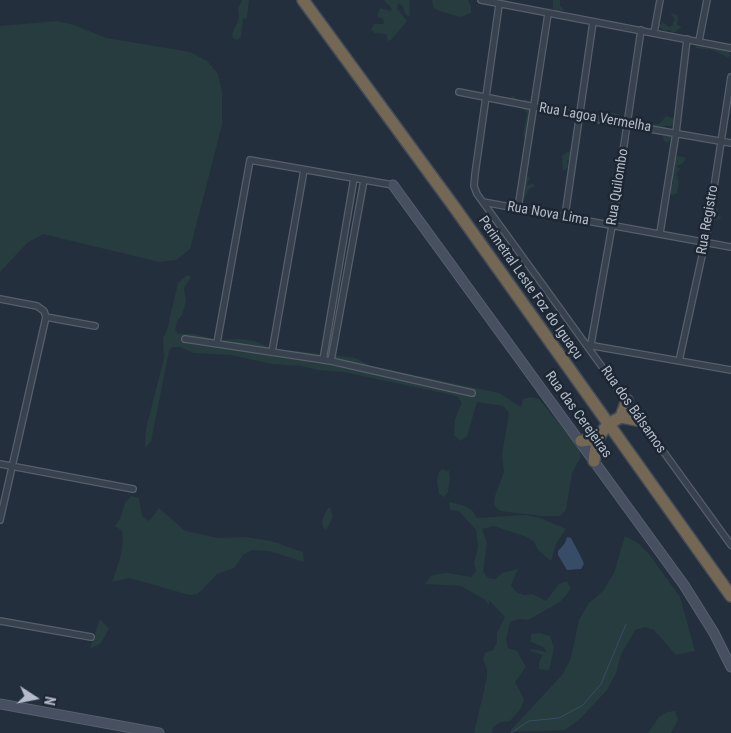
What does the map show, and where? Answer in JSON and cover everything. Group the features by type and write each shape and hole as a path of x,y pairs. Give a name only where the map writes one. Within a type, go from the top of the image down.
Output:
{"highway":[{"name":"Perimetral Leste Foz do Iguaçu","path":"302,0 455,208 731,596"},
{"path":"594,461 597,439 608,424 621,417 627,400"},
{"path":"621,417 641,422"},
{"path":"580,441 597,439"}],"street":[{"path":"481,0 499,5 731,48"},
{"path":"654,33 660,0"},
{"path":"699,41 707,0"},
{"name":"Rua dos Bálsamos","path":"499,5 474,186 483,202 589,345 641,422 731,545"},
{"path":"518,208 548,14"},
{"path":"565,216 593,22"},
{"name":"Rua Quilombo","path":"589,345 612,226 641,30"},
{"path":"660,233 676,133 687,39"},
{"name":"Rua Registro","path":"679,361 705,242 731,77"},
{"name":"Rua Lagoa Vermelha","path":"459,92 628,125 731,142"},
{"path":"217,343 250,160 393,185"},
{"path":"272,352 304,170"},
{"path":"323,360 354,178"},
{"path":"331,361 364,180"},
{"name":"Rua das Cerejeiras","path":"393,185 689,593 731,667"},
{"name":"Rua Nova Lima","path":"483,202 731,247"},
{"path":"0,299 38,306 44,311 46,317 0,520"},
{"path":"46,317 95,326"},
{"path":"185,339 331,361 472,393"},
{"path":"589,345 731,370"},
{"path":"0,464 133,489"},
{"path":"0,621 91,637"},
{"path":"0,704 130,730 158,733"}],"green space":[{"path":"242,0 249,0 247,18 243,19 241,37 237,40 233,38 232,34 239,18 238,9"},
{"path":"384,0 409,0 410,16 406,15 402,5 398,3 397,9 407,21 388,41 386,34 375,33 371,30 374,24 384,24 383,19 377,16 380,8 390,11 392,9"},
{"path":"432,0 468,0 471,13 461,17 439,11 433,7"},
{"path":"553,0 560,0 560,6 565,10 557,11 553,9"},
{"path":"672,13 678,16 677,25 682,27 673,33 670,30 664,31 657,25 664,23 669,27 673,25 675,20"},
{"path":"57,21 74,25 106,38 190,52 207,61 218,74 222,92 222,125 190,249 176,260 159,262 43,234 27,243 0,272 0,26"},
{"path":"696,44 728,50 730,51 729,58 713,50 696,48"},
{"path":"512,95 519,101 526,99 530,102 532,108 528,125 529,139 526,141 523,135 527,113 520,107 509,104"},
{"path":"608,112 619,114 621,119 605,119"},
{"path":"666,116 681,121 671,126 663,126 673,133 672,138 667,143 664,141 662,132 652,130 647,132 646,130 649,124 659,124"},
{"path":"625,149 628,152 627,161 624,162 615,187 615,176 612,176 616,172 615,164 608,160 616,161 621,151"},
{"path":"567,152 572,152 570,160 567,160 568,167 563,171 562,156"},
{"path":"674,157 686,158 682,164 676,166 680,169 676,174 679,182 677,193 674,195 669,194 669,188 673,184"},
{"path":"526,176 530,177 527,185 534,184 534,186 529,189 523,201"},
{"path":"715,206 718,209 718,215 722,218 702,226 706,215"},
{"path":"187,275 191,277 184,288 186,301 182,315 177,321 175,330 178,334 195,334 218,340 239,339 255,341 271,348 355,358 371,366 499,393 521,407 523,399 531,397 539,399 579,448 581,457 572,473 566,510 560,516 542,516 500,511 494,505 495,496 504,472 502,455 509,413 503,406 477,402 467,436 460,441 454,435 455,419 462,403 457,396 344,372 318,370 294,364 298,366 272,364 231,355 193,353 181,347 172,347 169,351 151,441 145,448 146,429 164,358 163,338 167,330 178,283"},
{"path":"442,469 449,471 450,478 448,492 444,497 439,494 437,481 439,472"},
{"path":"131,496 139,498 142,516 149,521 159,508 185,531 219,538 246,537 271,541 303,552 304,562 269,551 252,550 244,554 234,568 217,574 198,594 189,595 129,578 112,582 120,559 123,540 122,531 115,526 120,519 125,503"},
{"path":"449,502 472,510 477,518 526,515 543,519 566,529 556,544 551,561 527,537 494,526 482,529 487,544 483,571 488,578 496,579 502,573 518,569 511,585 516,592 524,595 533,594 546,601 559,584 567,581 571,589 560,602 528,620 519,619 510,622 506,640 508,648 517,651 526,667 515,682 524,699 521,708 510,721 501,722 493,727 492,733 474,733 487,677 487,669 483,660 485,653 493,650 497,642 497,633 505,617 489,600 489,605 484,599 461,586 425,584 431,576 438,574 447,573 471,577 476,571 474,563 478,547 476,530 459,511 450,510"},
{"path":"328,508 330,508 333,517 326,530 323,527 322,520"},
{"path":"625,536 638,543 649,554 680,597 695,651 676,655 654,630 645,627 635,630 621,654 616,673 607,690 581,718 565,730 509,732 562,675 571,658 579,620 589,603 603,591 614,573"},
{"path":"100,619 109,629 101,643 90,649"},
{"path":"540,633 550,636 554,648 549,670 539,669 539,662 543,655 529,651 532,649 547,652 543,647 531,642 531,634"},
{"path":"675,711 678,720 671,733 648,733 659,717 667,712"}],"water":[{"path":"567,537 571,538 581,557 584,564 581,569 567,570 558,555 558,551 565,543"}],"waterway":[{"path":"511,733 529,721 559,718 583,705 601,684 626,624"}]}
